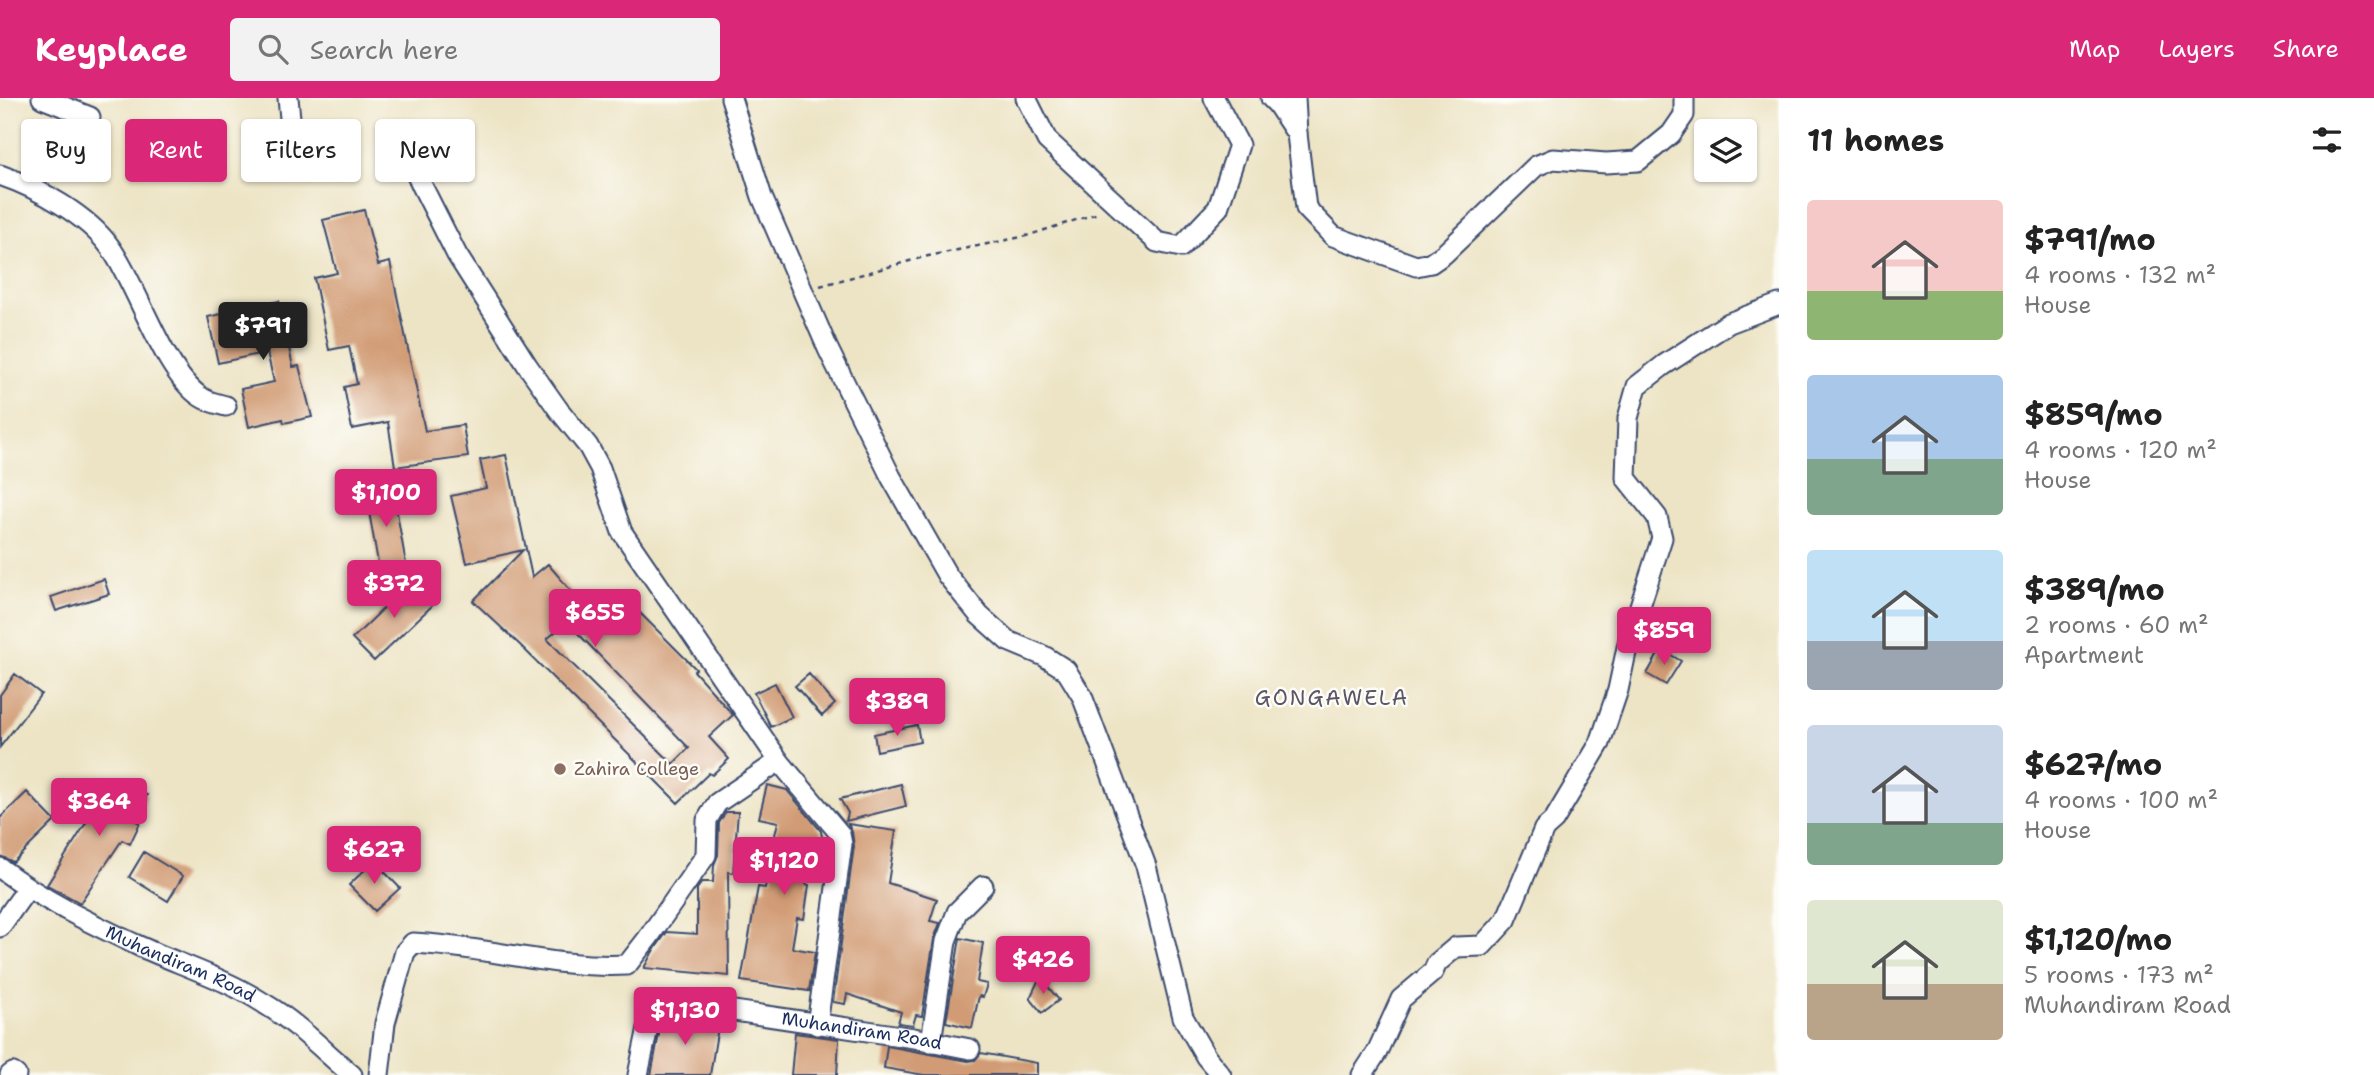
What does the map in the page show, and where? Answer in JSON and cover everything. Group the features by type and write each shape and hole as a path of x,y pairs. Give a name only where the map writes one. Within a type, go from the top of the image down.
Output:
{"street":[{"path":"42,98 90,117"},
{"path":"731,98 762,198 828,349 891,477 947,575 979,615 1008,641 1044,656 1066,670 1082,696 1146,866 1184,1017 1206,1058 1221,1075"},
{"path":"738,121 740,98"},
{"path":"1026,98 1047,140 1157,242 1181,247 1218,208 1238,145 1214,98"},
{"path":"1271,98 1278,104 1297,134"},
{"path":"1295,98 1306,208 1333,236 1416,266 1431,263 1444,254 1535,166 1553,159 1606,163 1638,161 1671,134 1684,115 1684,98"},
{"path":"0,175 67,207 109,245 135,288 161,345 188,386 203,399 226,406"},
{"path":"420,182 457,256 527,365 558,409 589,446 600,468 622,532 779,761 840,834 842,844 817,1025"},
{"path":"1362,1075 1377,1052 1401,999 1433,972 1437,963 1456,947 1482,946 1506,920 1544,829 1554,820 1600,743 1618,690 1628,643 1662,538 1657,516 1626,478 1628,418 1637,386 1729,323 1779,303"},
{"path":"379,1075 385,1023 405,952 413,943 450,945 575,964 627,965 706,855 707,820 717,803 779,761"},
{"name":"Muhandiram Road","path":"0,868 27,889 140,946 183,963 264,1003 352,1075"},
{"path":"931,1042 946,941 957,912 983,886"},
{"path":"0,927 27,889"},
{"name":"Muhandiram Road","path":"638,1075 650,1018 659,1008 674,1002 970,1049"},
{"path":"10,1075 16,1075"}],"path":[{"path":"802,290 923,257 1026,236 1104,211"}],"building":[{"path":"364,210 378,265 390,262 425,431 463,425 468,457 395,467 388,422 352,429 344,387 357,384 349,346 329,350 314,278 337,273 323,220"},
{"path":"279,301 293,367 299,366 312,417 284,423 283,419 249,427 241,389 274,382 267,352 218,363 208,317"},
{"path":"506,455 532,577 548,564 588,611 592,607 611,626 632,605 696,669 694,671 733,715 709,737 729,759 712,775 709,773 678,803 473,601 523,550 467,563 451,496 486,488 480,460","holes":["567,622 689,748 673,764 547,639"]},
{"path":"393,490 406,564 379,568 366,495"},
{"path":"104,579 109,594 56,611 51,597"},
{"path":"414,579 436,602 374,661 352,639"},
{"path":"1661,649 1681,661 1666,685 1647,674"},
{"path":"15,674 41,694 0,747 0,695"},
{"path":"809,674 835,704 822,716 795,686"},
{"path":"775,683 792,717 771,727 754,693"},
{"path":"917,725 920,742 877,751 874,734"},
{"path":"104,777 147,795 136,821 140,823 130,844 122,840 80,903 47,885 86,823 84,822"},
{"path":"901,784 906,806 846,821 848,813 840,799"},
{"path":"767,785 787,790 821,831 822,837 829,839 827,860 811,856 804,919 797,918 792,948 815,952 809,991 741,981 758,887 765,888 767,878 773,879 778,850 772,848 778,822 759,818"},
{"path":"27,792 55,821 13,862 0,856 0,818"},
{"path":"726,812 738,812 733,873 728,872 729,976 644,968 667,932 697,934 697,889 702,882 713,882 714,865 718,855 719,823"},
{"path":"848,824 896,831 888,883 937,899 930,921 940,923 934,939 922,1016 916,1015 913,1025 898,1023 901,1012 847,994 845,1004 833,1002 854,846"},
{"path":"144,852 183,876 168,901 129,877"},
{"path":"374,861 400,888 375,911 349,885"},
{"path":"960,938 983,943 977,982 987,984 983,997 979,996 972,1028 946,1022"},
{"path":"1040,977 1059,1000 1042,1013 1030,998"},
{"path":"675,1015 719,1021 710,1075 651,1075 661,1024 666,1018"},
{"path":"795,1033 839,1039 837,1075 791,1075"},
{"path":"887,1046 968,1061 975,1060 981,1053 1037,1063 1037,1075 924,1075 884,1068"}],"place":[{"name":"Zahira College","path":"560,769"}],"district":[{"name":"GONGAWELA","path":"1332,698"}]}
